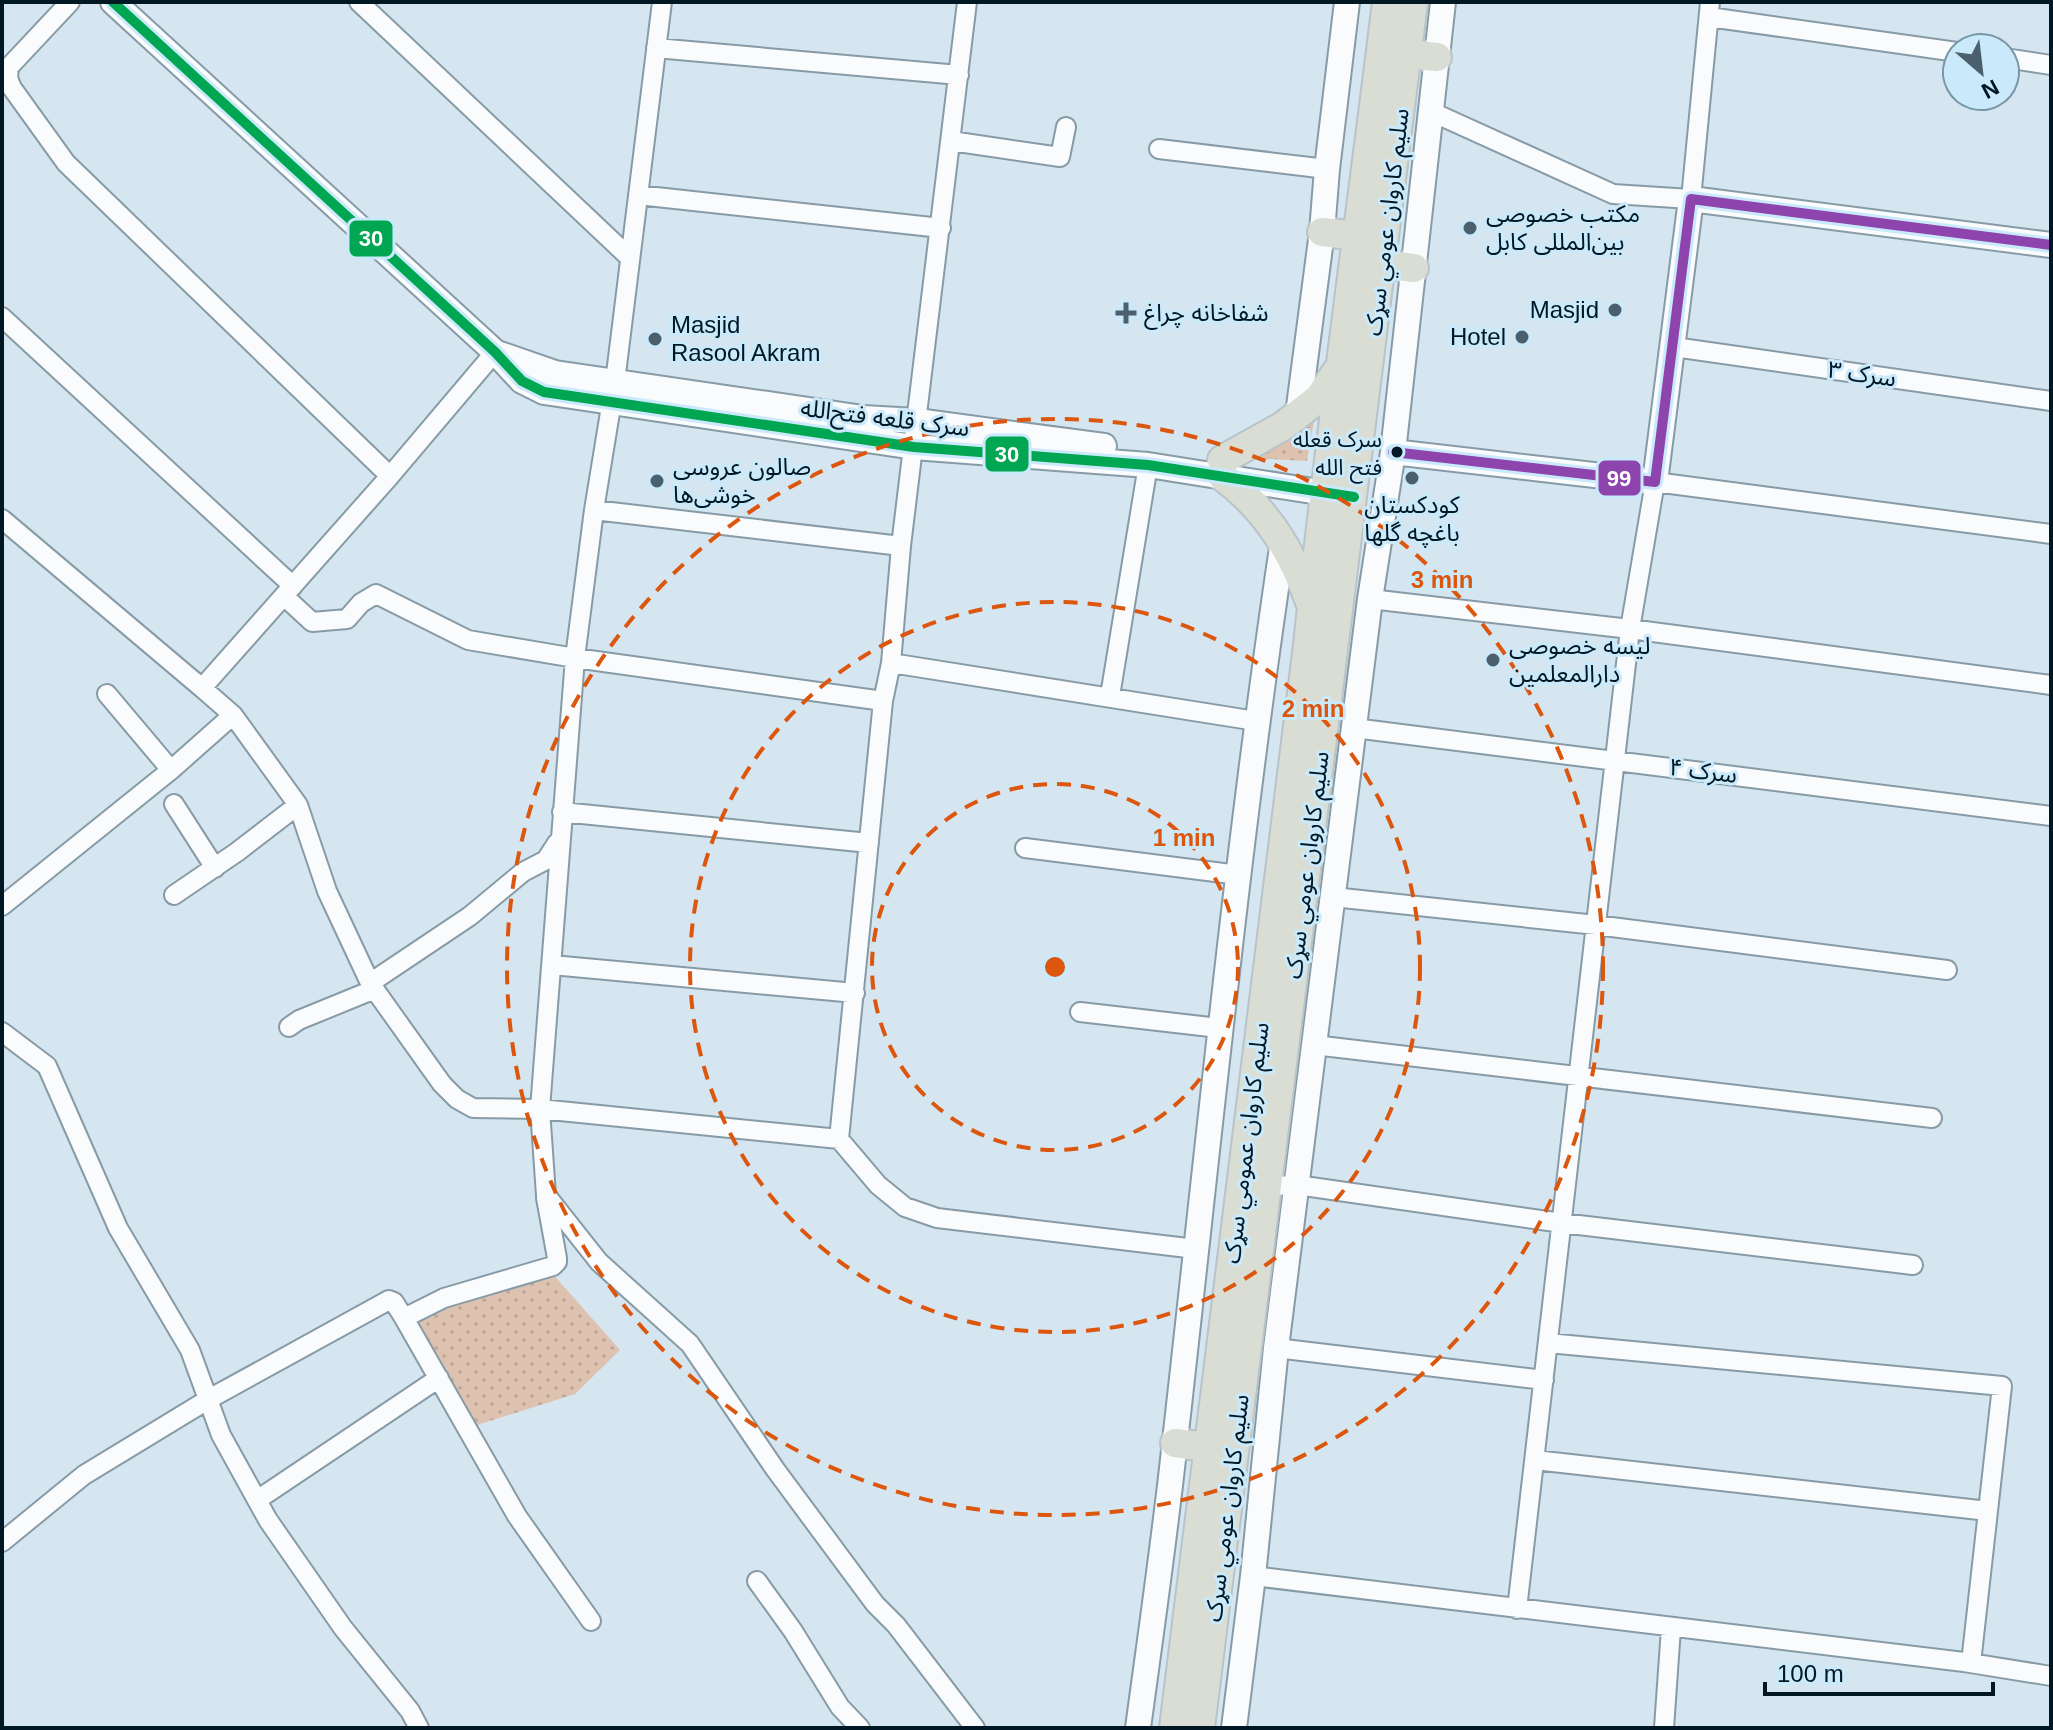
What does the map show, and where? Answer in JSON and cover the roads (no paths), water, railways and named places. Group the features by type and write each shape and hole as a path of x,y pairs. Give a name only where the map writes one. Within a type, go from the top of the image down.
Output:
{"main road":[{"name":"سلیم کاروان عمومي سړک","path":"1174,1728 1198,1637 1207,1447 1312,605 1324,485 1359,236 1387,2"},
{"name":"سلیم کاروان عومي سړک","path":"1200,1728 1198,1637 1267,1186 1413,2"},
{"path":"1407,54 1437,57"},
{"path":"1322,232 1359,236"},
{"path":"1382,264 1414,268"},
{"path":"1312,605 1283,541 1222,469 1319,398 1340,368"},
{"path":"1175,1443 1207,1447"}],"street":[{"path":"70,2 9,67 7,94 66,163 390,476"},
{"name":"سرک قلعه فتح‌الله","path":"113,2 495,352 522,381 544,392 613,391 917,421 1355,489"},
{"path":"359,2 630,258"},
{"path":"404,1318 444,1298 553,1266 557,1262 546,1195 540,1109 559,840 575,658 613,391 662,2"},
{"path":"839,1139 883,701 891,663 901,546 967,2"},
{"path":"1298,414 1347,2"},
{"path":"1234,1728 1276,1348 1370,599 1393,452 1443,2"},
{"path":"1517,1609 1630,629 1674,347 1709,9 1941,49"},
{"path":"656,48 959,75"},
{"path":"2021,60 2051,65"},
{"path":"1432,112 1613,194 1691,199 2051,245"},
{"path":"951,141 1060,157 1066,127"},
{"path":"1159,149 1327,169"},
{"path":"638,195 941,228"},
{"path":"2,317 289,592 312,622 347,619 361,603 376,594 468,640 883,701"},
{"name":"سرک ۳","path":"1674,347 2051,401"},
{"path":"202,688 289,592 495,352"},
{"name":"سرک قلعه فتح‌الله","path":"613,391 914,447 1222,469"},
{"path":"1393,452 1655,482 2051,534"},
{"path":"1110,696 1148,465"},
{"path":"594,510 901,546"},
{"path":"2,519 233,715 298,805 327,891 373,986 442,1084 457,1099 473,1108 540,1109 839,1139 878,1185 905,1207 937,1218 1196,1249"},
{"path":"1138,1728 1175,1443 1219,1028 1256,721 1283,541"},
{"path":"1370,599 1630,629 2051,685"},
{"path":"891,663 1256,721"},
{"path":"107,694 171,770"},
{"path":"2,906 171,770 233,715"},
{"name":"سرک ۴","path":"1354,728 2051,816"},
{"path":"174,804 215,868"},
{"path":"174,895 298,805"},
{"path":"562,812 869,843"},
{"path":"289,1027 373,986 470,916 523,872 546,860 559,840"},
{"path":"1025,848 1239,875"},
{"path":"1333,897 1596,925 1947,970"},
{"path":"552,965 855,993"},
{"path":"1080,1012 1219,1028"},
{"path":"2,1032 47,1066 118,1228 190,1350 221,1435 257,1500 343,1628 410,1711 419,1728"},
{"path":"1314,1045 1932,1118"},
{"path":"1267,1186 1297,1185 1562,1223 1913,1265"},
{"path":"546,1195 599,1262 690,1344 775,1469 875,1604 896,1625 975,1728"},
{"path":"2,1542 84,1475 209,1399 389,1300 394,1302 404,1318 517,1516 591,1621"},
{"path":"1548,1343 2002,1386 1971,1663"},
{"path":"1276,1348 1544,1380"},
{"path":"257,1500 439,1378"},
{"path":"1535,1460 1988,1511"},
{"path":"1253,1576 1971,1663 2051,1676"},
{"path":"757,1581 793,1631 840,1707 860,1728"},
{"path":"1664,1728 1671,1628"}],"place":[{"name":"مکتب خصوصی بین‌المللی کابل","path":"1470,228"},
{"name":"Masjid","path":"1615,310"},
{"name":"شفاخانه چراغ","path":"1126,313"},
{"name":"Hotel","path":"1522,337"},
{"name":"Masjid Rasool Akram","path":"655,339"},
{"name":"سرک قعله فتح الله","path":"1397,452"},
{"name":"کودکستان باغچه گلها","path":"1412,478"},
{"name":"صالون عروسی خوشی‌ها","path":"657,481"},
{"name":"لیسه خصوصی دارالمعلمین","path":"1493,660"}]}
